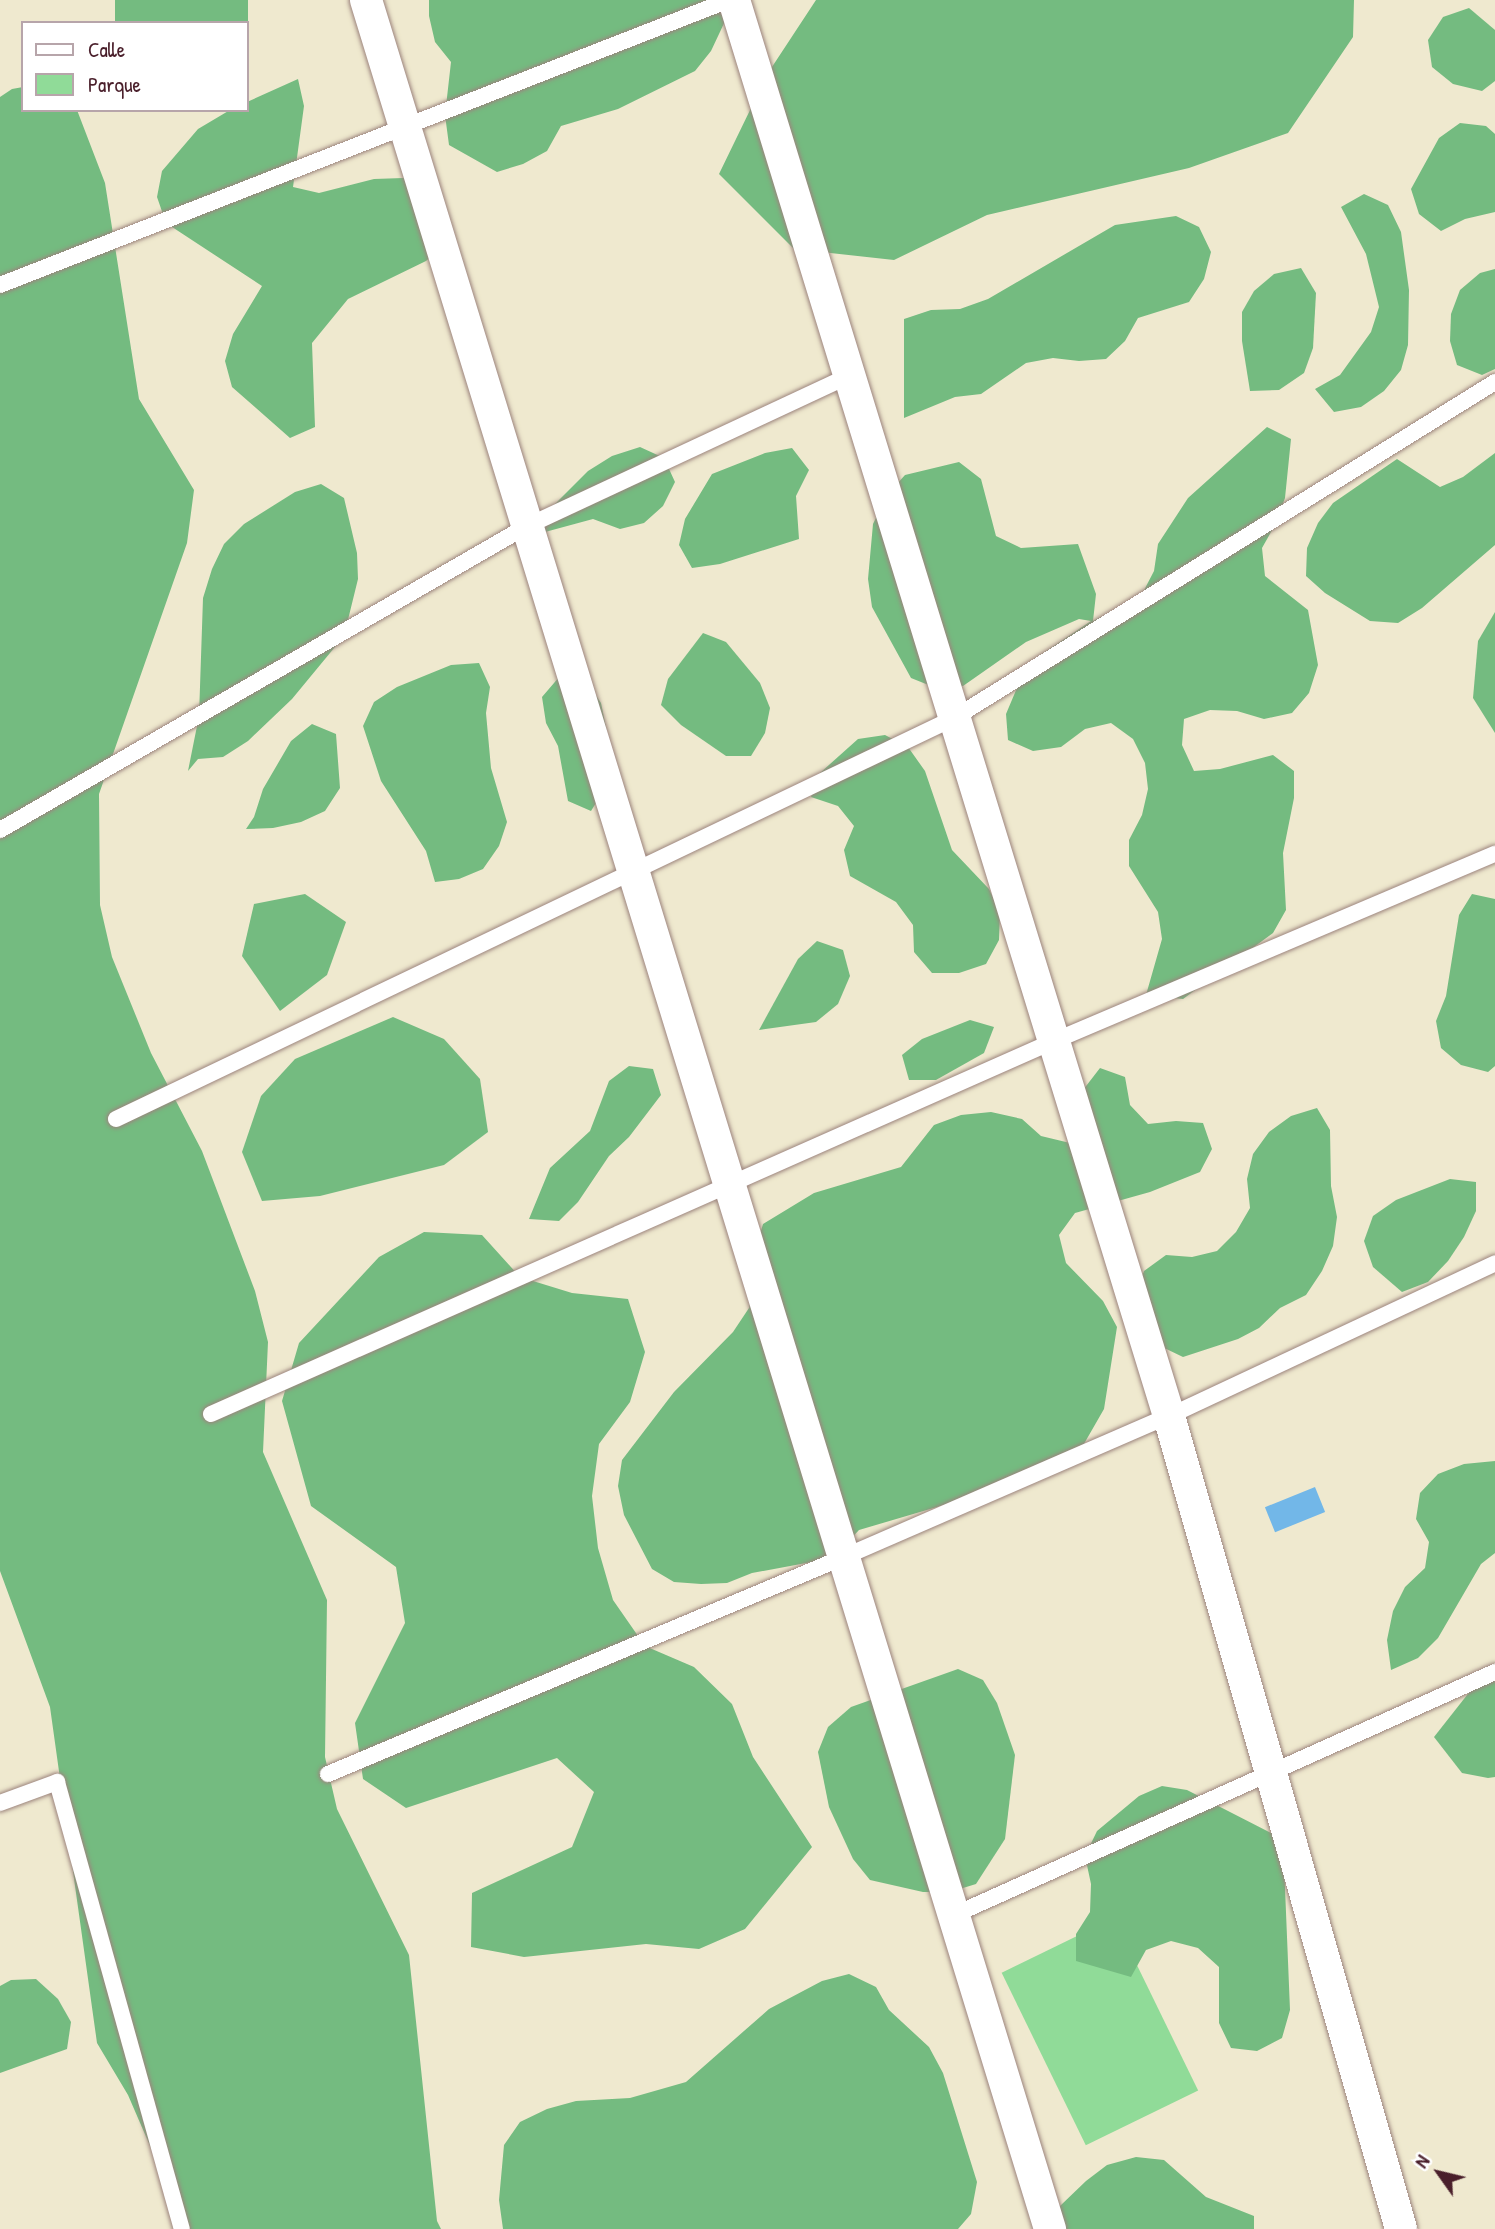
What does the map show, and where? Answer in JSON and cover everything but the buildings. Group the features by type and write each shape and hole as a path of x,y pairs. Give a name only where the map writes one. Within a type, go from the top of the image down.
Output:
{"street":[{"path":"366,0 1050,2229"},
{"path":"734,0 1169,1416 1401,2229"}],"lane":[{"path":"0,285 729,0"},
{"path":"0,830 527,526 849,376"},
{"path":"117,1119 954,718 1495,382"},
{"path":"211,1414 1054,1041 1495,854"},
{"path":"328,1774 844,1558 1169,1416 1495,1263"},
{"path":"954,1915 1495,1672"},
{"path":"0,1803 57,1782 182,2229"}],"green space":[{"path":"115,0 248,0 248,21 115,21"},
{"path":"429,0 735,0 711,51 695,71 618,109 561,126 547,151 523,164 497,172 449,145 445,115 451,62 435,42 429,16"},
{"path":"816,0 1354,0 1353,37 1288,133 1189,168 987,215 894,260 794,249 719,174 768,73"},
{"path":"1469,8 1495,30 1495,81 1482,91 1453,84 1432,67 1428,40 1443,17"},
{"path":"298,79 304,106 293,187 319,193 374,179 403,178 428,186 450,240 426,261 348,299 312,343 315,427 290,438 232,387 225,361 233,334 262,286 166,223 157,197 162,171 198,129 227,112 248,112 248,102"},
{"path":"21,87 21,112 78,112 105,183 139,399 194,490 187,543 99,794 100,905 112,957 151,1053 202,1151 255,1291 268,1342 263,1452 327,1600 325,1757 337,1809 409,1955 437,2221 441,2229 186,2229 128,2095 97,2043 50,1707 0,1571 0,97 12,89"},
{"path":"1460,123 1486,126 1495,134 1495,212 1465,219 1441,231 1419,214 1411,189 1439,138"},
{"path":"1364,194 1388,205 1401,232 1409,290 1408,345 1401,370 1384,391 1361,407 1334,412 1315,389 1340,375 1371,332 1379,307 1366,254 1341,207"},
{"path":"1176,216 1199,227 1211,252 1204,279 1189,302 1138,318 1125,341 1106,359 1079,361 1053,358 1026,363 981,394 955,397 904,418 904,319 931,310 960,309 988,299 1115,225"},
{"path":"1301,268 1316,293 1313,348 1304,373 1279,390 1250,391 1242,341 1242,312 1254,291 1274,274"},
{"path":"1495,269 1495,369 1482,375 1457,365 1450,341 1451,314 1460,290 1480,273"},
{"path":"1267,427 1291,439 1285,498 1275,525 1262,548 1265,576 1308,610 1318,665 1309,693 1292,713 1264,719 1237,711 1210,710 1184,719 1182,745 1194,771 1220,769 1273,755 1294,771 1294,798 1283,853 1286,910 1273,933 1183,999 1146,995 1162,939 1158,912 1129,866 1129,840 1142,815 1148,789 1145,763 1133,739 1111,723 1085,729 1061,747 1033,751 1008,740 1006,714 1027,664 1091,621 1079,619 1026,642 963,686 936,688 911,678 872,607 868,579 873,524 887,495 905,475 959,462 981,479 996,536 1021,548 1078,544 1096,594 1093,621 1140,598 1154,571 1158,544 1188,498"},
{"path":"640,447 664,458 675,482 663,506 644,523 620,529 593,519 534,535 548,511 588,471 612,456"},
{"path":"792,448 809,470 796,496 799,539 720,564 692,568 679,545 685,519 712,474 765,453"},
{"path":"1495,453 1495,545 1422,608 1398,623 1370,621 1325,593 1306,576 1307,548 1318,523 1333,503 1397,459 1440,487 1463,477"},
{"path":"321,484 344,498 357,553 358,579 344,636 292,699 248,741 223,757 198,759 188,771 199,716 203,598 212,569 224,544 244,524 295,492"},
{"path":"1495,612 1495,733 1473,698 1478,641"},
{"path":"703,633 726,642 760,683 770,708 765,733 751,756 726,756 681,725 661,705 668,679"},
{"path":"479,663 490,687 486,713 491,768 507,822 499,846 483,869 459,879 435,882 426,851 381,781 363,726 374,702 397,687 451,665"},
{"path":"560,676 586,680 601,703 607,732 606,787 591,811 568,801 558,746 546,723 542,697"},
{"path":"312,724 336,734 340,788 325,811 301,822 273,828 246,829 254,817 263,789 291,741"},
{"path":"885,735 908,747 925,771 952,850 989,889 1000,912 999,940 986,964 959,973 932,973 914,952 913,925 896,902 850,876 844,850 854,826 838,806 811,797 820,773 858,739"},
{"path":"305,894 346,922 327,975 280,1011 242,956 254,904"},
{"path":"1472,894 1495,899 1495,1066 1488,1072 1461,1065 1441,1048 1436,1021 1446,996 1459,915"},
{"path":"817,941 843,950 850,976 838,1004 816,1022 759,1030 798,959"},
{"path":"393,1017 444,1039 480,1079 488,1132 444,1165 320,1196 262,1201 242,1152 261,1096 295,1059"},
{"path":"970,1020 994,1027 984,1053 936,1080 909,1080 902,1055 922,1039"},
{"path":"629,1066 653,1069 661,1095 629,1137 609,1156 578,1202 559,1221 529,1219 550,1168 590,1131 609,1081"},
{"path":"1100,1068 1125,1077 1130,1105 1148,1124 1176,1121 1203,1123 1212,1149 1200,1172 1150,1192 1075,1213 1059,1235 1066,1263 1103,1301 1117,1327 1104,1409 1077,1456 998,1489 859,1530 833,1558 752,1573 727,1583 674,1582 652,1569 624,1515 618,1486 622,1460 674,1392 733,1332 749,1308 756,1281 755,1250 763,1224 814,1193 901,1167 934,1125 961,1115 991,1112 1022,1119 1041,1136 1070,1143 1083,1090"},
{"path":"1317,1108 1330,1130 1331,1186 1337,1217 1333,1246 1322,1271 1306,1295 1280,1308 1259,1328 1238,1339 1183,1357 1158,1345 1134,1297 1144,1271 1166,1255 1192,1257 1217,1251 1236,1232 1250,1208 1247,1179 1253,1154 1269,1132 1291,1116"},
{"path":"1450,1179 1476,1182 1476,1211 1464,1237 1448,1261 1428,1282 1402,1292 1373,1267 1364,1241 1373,1216 1396,1200"},
{"path":"424,1232 482,1235 520,1277 572,1293 628,1299 645,1352 630,1402 599,1444 592,1496 598,1548 613,1600 645,1646 694,1667 732,1704 753,1757 812,1847 745,1929 699,1949 646,1944 524,1957 471,1947 472,1893 572,1847 594,1792 557,1758 406,1808 363,1779 355,1723 405,1623 396,1567 311,1506 282,1401 299,1343 379,1257"},
{"path":"1495,1461 1495,1553 1481,1564 1438,1638 1418,1658 1391,1670 1387,1640 1393,1611 1405,1587 1425,1568 1429,1542 1416,1519 1420,1493 1438,1474 1464,1464"},
{"path":"1495,1665 1495,1777 1488,1778 1462,1773 1434,1737 1482,1676"},
{"path":"958,1669 983,1680 997,1703 1015,1755 1005,1839 976,1884 950,1892 923,1892 870,1880 853,1859 829,1807 818,1752 828,1727 851,1707"},
{"path":"1162,1786 1187,1790 1283,1839 1290,2010 1282,2038 1257,2051 1231,2048 1219,2023 1219,1967 1198,1948 1171,1941 1146,1950 1131,1977 1076,1961 1076,1934 1090,1912 1091,1884 1085,1856 1097,1831 1139,1796"},
{"path":"1114,1918 1198,2091 1086,2145 1002,1973"},
{"path":"849,1974 876,1987 889,2010 929,2047 943,2073 977,2182 971,2214 958,2229 503,2229 499,2200 504,2145 520,2122 547,2109 576,2101 630,2098 686,2082 769,2009 822,1981"},
{"path":"36,1979 58,1999 71,2022 67,2049 0,2073 0,1986 11,1980"},
{"path":"1136,2157 1164,2160 1206,2197 1254,2216 1254,2229 1036,2229 1086,2181 1107,2165"}],"water":[{"path":"1315,1487 1325,1512 1275,1532 1265,1507"}]}
